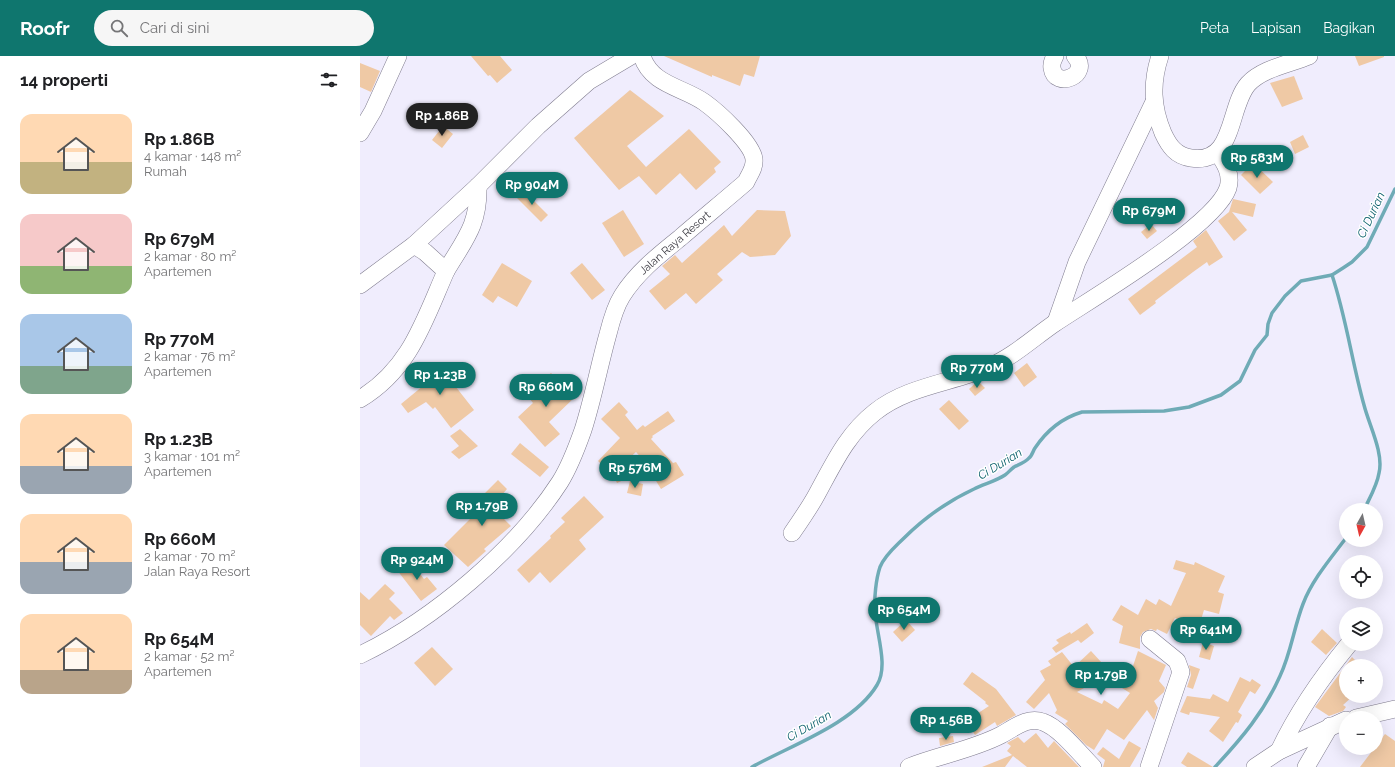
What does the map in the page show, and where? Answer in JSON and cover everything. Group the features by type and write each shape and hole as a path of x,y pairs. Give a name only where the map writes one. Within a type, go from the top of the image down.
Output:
{"street":[{"path":"360,133 373,111 398,56"},
{"path":"360,285 414,245 478,186 538,126 589,81 631,56"},
{"name":"Jalan Raya Resort","path":"360,655 382,644 415,622 462,587 513,540 538,511 560,481 574,453 583,428 612,319 621,298 632,281 648,264 746,182 754,160 752,151 727,122 704,102 663,82 651,73 642,56"},
{"path":"1056,56 1052,62 1052,71 1058,77 1067,79 1071,78 1078,72 1079,63 1076,56"},
{"path":"1160,56 1153,84 1154,102 1162,129 1168,142 1175,151 1186,158 1197,159 1207,158 1217,152 1229,132 1236,109 1248,85 1265,73 1309,56"},
{"path":"1056,322 1077,262 1154,102"},
{"path":"792,532 816,495 846,441 875,411 892,400 926,386 945,382 990,367 1019,350 1056,322 1112,287 1172,244 1210,213 1223,199 1228,188 1229,175 1225,164 1217,152"},
{"path":"360,399 384,382 399,366 412,348 446,271 474,223 478,210 478,186"},
{"path":"414,245 425,252 446,271"},
{"path":"1149,767 1181,672 1177,661 1150,640"},
{"path":"1279,751 1304,704 1323,676 1343,651"},
{"path":"1383,712 1395,709"},
{"path":"909,767 934,757 974,747 1000,736 1026,722 1035,720 1044,722 1053,728 1093,767"},
{"path":"1255,767 1279,751 1338,723"},
{"path":"1306,767 1338,723"}],"building":[{"path":"471,56 500,56 512,70 497,83 490,75 488,76"},
{"path":"664,56 760,56 754,77 744,74 740,86 712,75 712,77"},
{"path":"1355,56 1384,56 1384,57 1359,66"},
{"path":"360,63 380,71 371,92 360,87"},
{"path":"1294,76 1303,99 1282,107 1270,83"},
{"path":"630,90 664,116 627,146 646,167 689,129 721,162 714,168 716,172 696,190 680,173 656,195 639,176 619,190 574,138"},
{"path":"443,126 453,134 442,148 432,140"},
{"path":"1303,135 1309,147 1295,154 1290,142"},
{"path":"1253,163 1273,182 1260,194 1241,175"},
{"path":"523,190 548,215 541,222 516,197"},
{"path":"1233,199 1256,204 1253,217 1232,212 1247,230 1234,241 1218,221 1229,212"},
{"path":"623,210 644,244 624,257 602,223"},
{"path":"757,210 785,211 791,236 775,255 750,257 742,252 717,274 723,280 696,304 686,293 665,310 649,291 670,274 662,266 675,255 682,263 724,225 732,236"},
{"path":"1151,224 1157,231 1147,239 1141,232"},
{"path":"1206,230 1223,257 1209,266 1207,262 1155,301 1156,303 1140,315 1128,299 1197,247 1193,241"},
{"path":"502,263 532,281 517,307 498,296 493,303 482,295"},
{"path":"582,263 605,290 592,300 570,273"},
{"path":"429,362 454,379 452,382 474,410 451,428 435,407 433,409 426,402 408,413 401,404 429,381 420,375"},
{"path":"1027,363 1037,377 1024,387 1014,373"},
{"path":"551,373 575,397 549,422 560,434 545,447 518,417 533,403 526,394"},
{"path":"977,382 985,388 975,396 969,389"},
{"path":"949,400 969,421 959,430 939,409"},
{"path":"619,402 628,412 625,415 637,430 643,425 645,427 668,411 675,421 652,436 653,437 651,439 673,463 676,462 684,475 661,489 653,476 656,474 636,452 621,466 628,478 617,483 613,475 598,461 620,438 601,419"},
{"path":"460,429 478,446 459,459 451,452 459,446 450,436"},
{"path":"520,443 549,467 540,477 511,454"},
{"path":"498,480 507,489 501,496 515,509 504,519 511,526 484,549 486,551 468,567 444,545 489,500 483,495"},
{"path":"630,481 643,484 641,496 627,493"},
{"path":"584,496 604,517 579,540 586,549 550,583 540,572 529,583 517,570 551,538 550,536 565,522 561,518"},
{"path":"409,560 424,579 427,577 437,589 421,601 397,570"},
{"path":"1176,560 1194,565 1195,562 1225,576 1218,592 1224,594 1219,614 1204,610 1196,636 1187,633 1190,626 1175,618 1167,634 1157,629 1156,631 1151,629 1143,632 1140,637 1140,649 1119,643 1123,626 1112,620 1121,605 1138,615 1146,599 1156,605 1159,599 1171,606 1186,573 1173,569"},
{"path":"385,584 395,593 389,599 403,613 394,620 390,616 371,636 360,625 360,592 369,600"},
{"path":"906,620 915,630 902,642 893,632"},
{"path":"1087,623 1094,633 1081,643 1078,640 1056,653 1052,648 1059,643 1056,640 1070,632 1071,634"},
{"path":"1322,629 1337,643 1326,655 1311,642"},
{"path":"1203,642 1214,646 1210,660 1199,657"},
{"path":"432,647 453,669 435,686 414,663"},
{"path":"1091,651 1102,663 1080,682 1084,688 1077,692 1102,704 1104,700 1118,709 1130,693 1114,683 1115,680 1105,673 1110,664 1121,671 1123,668 1131,672 1138,651 1166,665 1159,681 1165,688 1164,692 1154,701 1158,708 1154,720 1147,710 1124,740 1107,729 1094,750 1086,745 1065,724 1068,721 1055,713 1057,710 1049,693 1034,709 1026,702 1045,680 1040,671 1051,665 1048,661 1062,652 1074,667"},
{"path":"1189,665 1200,669 1193,689 1187,687 1191,675"},
{"path":"972,672 996,689 1016,715 997,726 995,722 975,735 966,721 989,706 963,684"},
{"path":"1339,675 1339,703 1345,703 1343,705 1346,707 1343,711 1339,711 1339,712 1329,716 1315,707"},
{"path":"1240,677 1250,682 1252,679 1261,685 1255,694 1250,691 1238,712 1242,715 1238,723 1236,722 1223,742 1209,731 1220,717 1190,712 1189,715 1180,712 1187,696 1210,699 1213,694 1228,702"},
{"path":"1036,733 1048,748 1054,741 1079,767 1027,767 1013,756 1005,767 982,767 1012,755 1007,751 1011,746 1007,743 1018,737 1024,743"},
{"path":"1385,734 1395,741 1395,767 1360,767 1369,755 1383,755 1383,737"},
{"path":"953,736 954,742 940,746 939,738"},
{"path":"1129,741 1141,748 1130,767 1103,767 1105,760 1097,754 1103,747 1119,759"},
{"path":"1188,752 1213,767 1187,767 1181,763"}],"waterway":[{"name":"Ci Durian","path":"752,767 837,723 867,699 877,685 882,669 881,649 875,611 877,577 880,567 885,559 911,531 945,505 978,487 994,481 1014,467 1026,461 1050,430 1068,418 1082,412 1164,411 1189,407 1221,395 1240,381 1255,350 1267,335 1268,324 1272,313 1285,296 1301,281 1332,275 1352,262 1367,247 1395,189"},
{"path":"1332,275 1366,413 1378,448 1380,465 1378,478 1368,503"},
{"path":"1215,767 1252,724 1274,689 1284,667 1300,613 1311,586 1339,547"}]}
